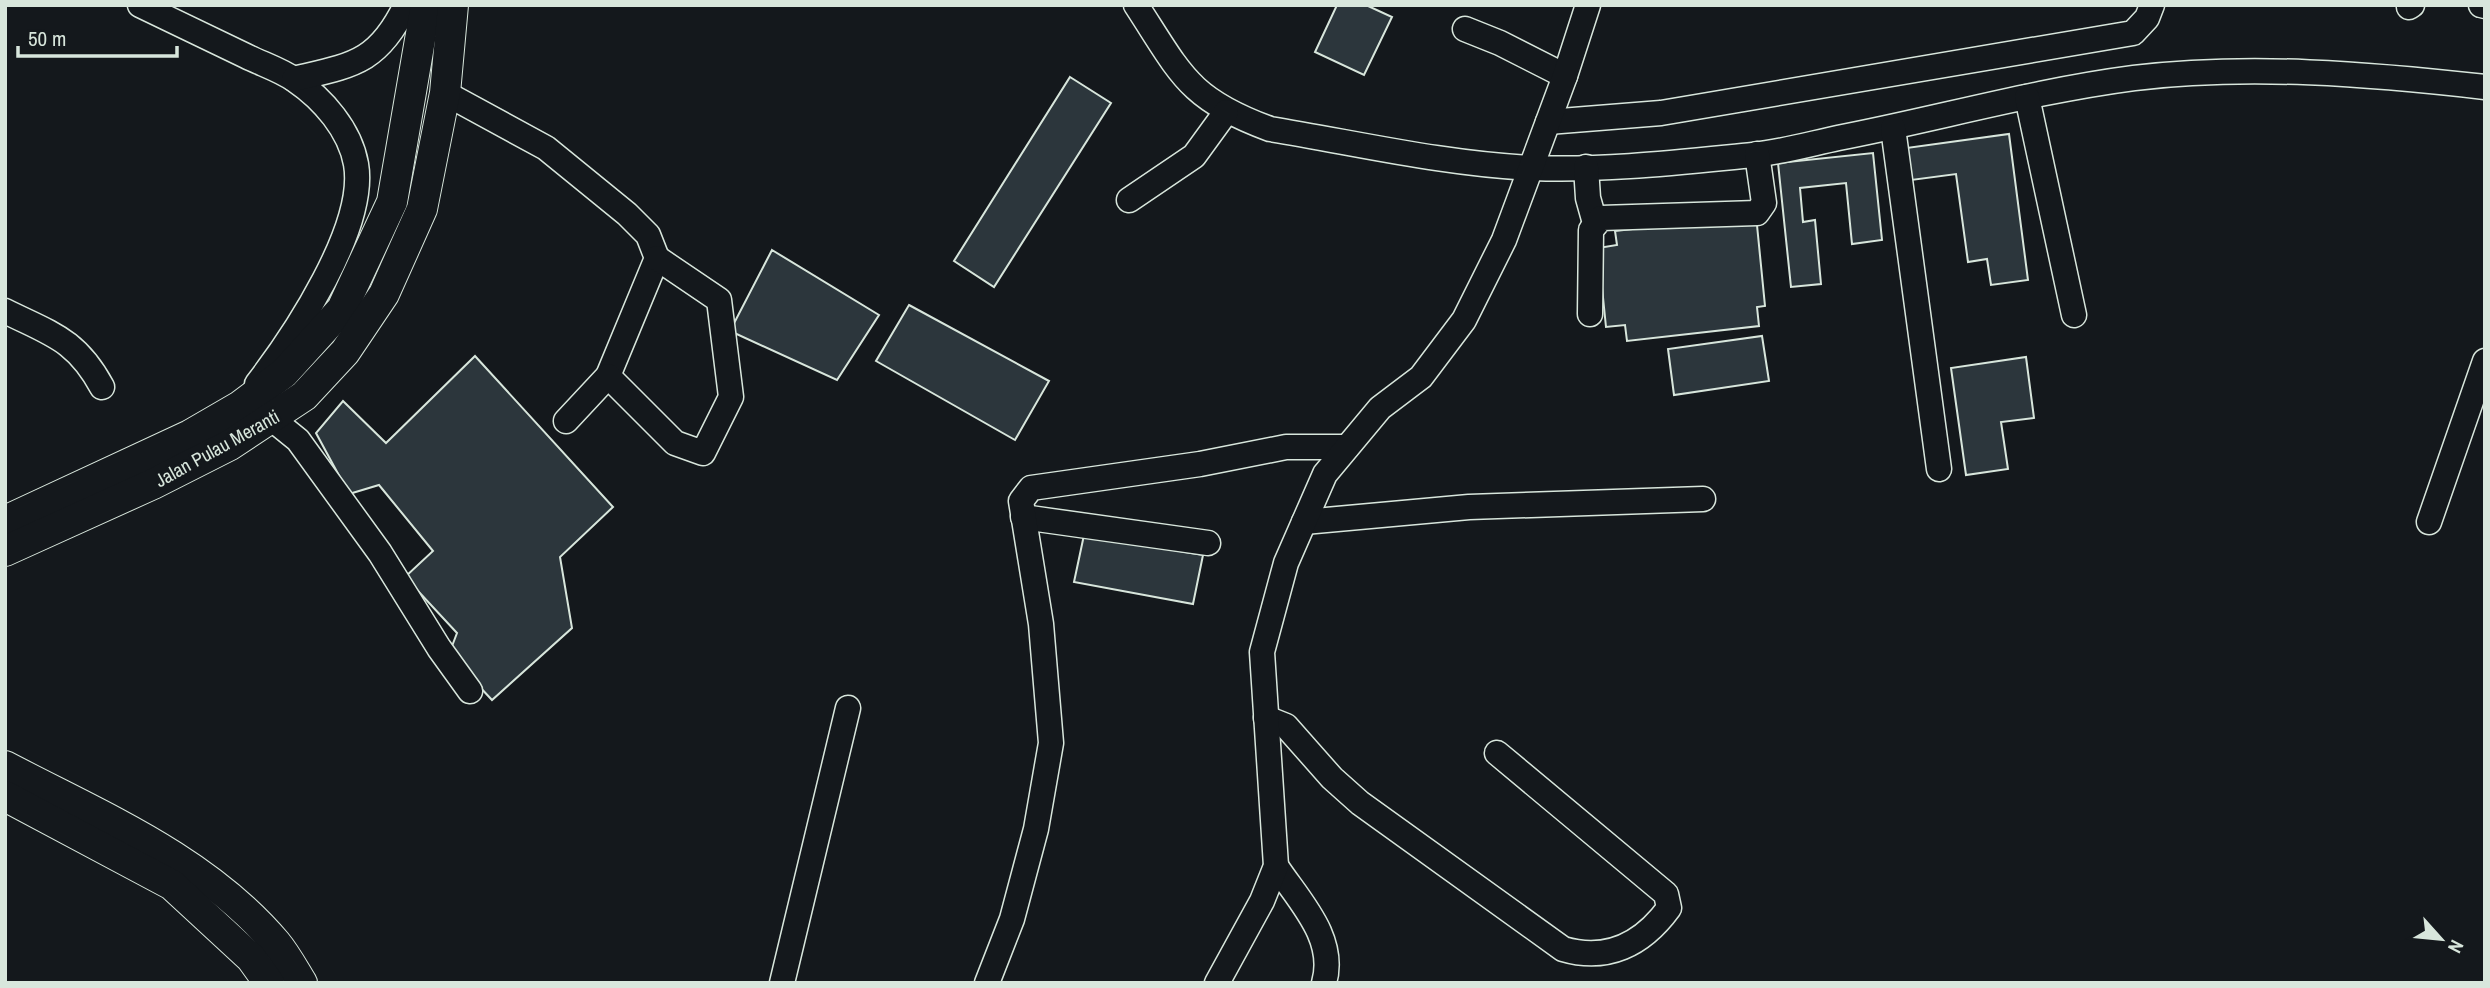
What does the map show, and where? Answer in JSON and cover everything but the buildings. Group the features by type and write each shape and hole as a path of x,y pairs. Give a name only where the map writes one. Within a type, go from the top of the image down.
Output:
{"main road":[{"name":"Jalan Pulau Meranti","path":"5,521 190,435 240,406 284,373 315,342 342,309 359,278 392,202 426,5"},
{"name":"Jalan Pulau Meranti","path":"5,551 153,484 230,445 304,396 345,352 384,294 422,209 445,93 453,5"},
{"path":"5,766 187,863 233,899 268,935 302,983"},
{"path":"5,796 172,885 251,958 269,983"}],"street":[{"path":"140,5 294,79 334,116 346,135 356,166 355,200 341,242 316,296 279,356 240,406"},
{"path":"294,79 344,67 373,54 393,33 407,5"},
{"path":"1136,5 1187,83 1226,112 1269,129 1472,163 1532,168 1586,167 1757,154 1893,128 2027,97 2133,78 2203,72 2313,73 2485,87"},
{"path":"1217,983 1262,901 1276,866 1262,652 1286,564 1325,474 1380,408 1421,377 1464,320 1504,240 1565,76 1588,5"},
{"path":"1548,122 1661,113 2133,33 2147,18 2152,5"},
{"path":"1465,29 1500,43 1565,76"},
{"path":"445,93 546,148 627,214 648,235 657,258 719,300 732,397 703,453 675,443 608,376"},
{"path":"2027,97 2074,316"},
{"path":"1129,200 1194,156 1226,112"},
{"path":"1893,128 1939,470"},
{"path":"1590,314 1591,230 1595,223 1601,218 1757,213 1763,209 1765,203 1757,154"},
{"path":"1586,167 1588,198 1595,223"},
{"path":"566,421 608,376 657,258"},
{"path":"5,311 69,343 88,362 102,387"},
{"path":"2430,522 2485,361"},
{"path":"272,419 298,440 380,553 439,648 470,691"},
{"path":"987,983 1012,919 1036,829 1051,743 1041,624 1021,501 1031,488 1200,464 1286,447 1347,447"},
{"path":"1304,522 1469,507 1703,499"},
{"path":"1023,517 1208,542"},
{"path":"782,983 848,708"},
{"path":"1266,718 1286,726 1332,778 1360,803 1563,949 1601,955 1620,951 1661,918 1669,908 1666,894 1497,753"},
{"path":"1276,866 1322,934 1327,972 1324,983"}]}
